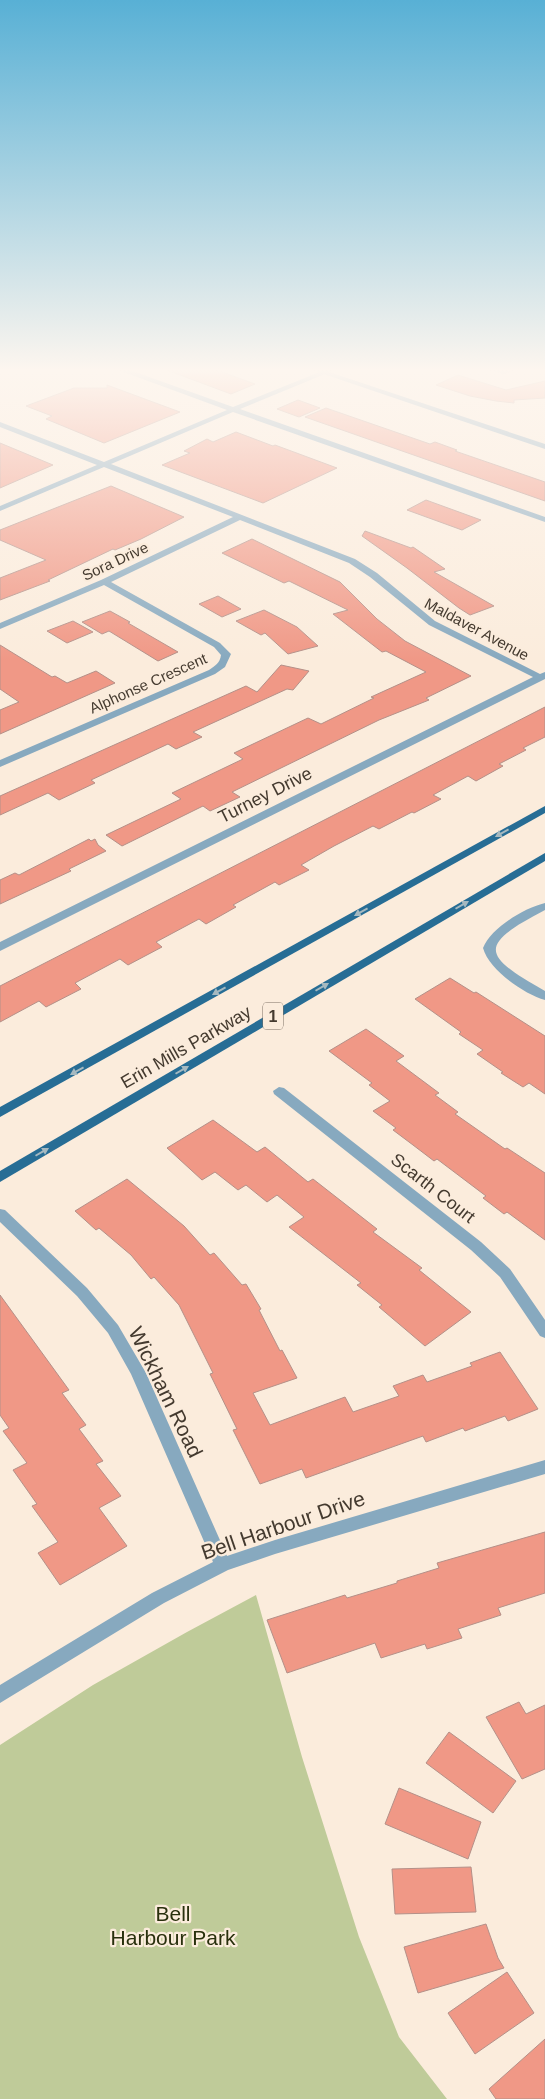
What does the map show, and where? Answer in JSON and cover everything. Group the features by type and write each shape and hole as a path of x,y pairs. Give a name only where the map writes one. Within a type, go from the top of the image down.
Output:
{"main road":[{"name":"Erin Mills Parkway","path":"0,1113 545,809"},
{"name":"Erin Mills Parkway","path":"0,1177 545,856"}],"street":[{"path":"0,509 106,465"},
{"name":"Maldaver Avenue","path":"106,465 364,567 382,580 416,612 432,623 543,676"},
{"path":"389,465 545,520"},
{"name":"Sora Drive","path":"0,626 104,582 240,517"},
{"name":"Alphonse Crescent","path":"0,764 212,672 226,660 226,654 218,645 104,582"},
{"name":"Turney Drive","path":"0,947 543,676"},
{"path":"545,906 502,931 493,939 489,946 489,955 494,963 545,996"},
{"name":"Scarth Court","path":"279,1091 476,1246 505,1273 545,1332"},
{"name":"Wickham Road","path":"0,1214 82,1292 114,1330 138,1373 223,1565"},
{"name":"Bell Harbour Drive","path":"0,1695 158,1598 223,1565 275,1547 545,1467"}],"green space":[{"name":"Bell Harbour Park","path":"256,1595 302,1757 359,1937 399,2037 447,2099 0,2099 0,1745 93,1685"}],"building":[{"path":"0,465 53,465 0,488"},
{"path":"162,465 329,465 337,468 263,503"},
{"path":"442,465 496,465 545,482 545,501"},
{"path":"111,486 184,517 141,539 115,550 113,549 48,580 50,581 0,600 0,578 46,560 0,540 0,530"},
{"path":"426,500 481,520 462,530 407,510"},
{"path":"365,531 411,548 413,547 445,569 434,572 494,606 470,615 362,536"},
{"path":"252,539 340,582 377,619 405,641 471,676 426,698 429,700 379,720 232,792 240,797 210,811 203,806 122,846 106,835 181,799 172,793 243,759 234,753 308,718 321,724 374,698 371,697 426,672 386,651 382,652 333,614 348,610 289,581 284,583 222,553"},
{"path":"218,596 241,609 222,617 199,604"},
{"path":"264,610 297,627 318,646 288,654 265,633 261,635 236,621"},
{"path":"110,611 178,652 158,661 109,631 102,634 82,622"},
{"path":"73,621 93,632 67,643 47,631"},
{"path":"0,645 52,677 55,676 67,683 96,671 115,683 0,734 0,710 19,702 0,689"},
{"path":"281,665 309,671 293,690 287,689 193,732 202,737 176,749 168,744 91,780 95,783 59,800 48,793 0,815 0,796 246,686 257,692"},
{"path":"545,707 545,737 523,748 526,750 499,764 503,766 476,781 468,776 433,795 441,799 379,829 373,826 334,846 301,865 309,870 279,885 275,882 233,905 236,907 206,924 199,919 156,942 162,947 128,965 120,959 75,983 81,989 46,1007 39,1001 0,1022 0,986"},
{"path":"89,839 91,841 95,839 98,845 106,851 69,869 71,871 0,904 0,880 15,873 19,875"},
{"path":"450,978 474,993 476,992 545,1036 545,1094 529,1083 523,1087 501,1073 503,1072 477,1054 483,1050 459,1034 461,1032 415,999"},
{"path":"366,1029 404,1056 396,1061 439,1093 435,1095 458,1112 455,1114 505,1149 507,1148 545,1173 545,1240 507,1212 504,1214 483,1198 486,1196 437,1159 434,1161 393,1130 396,1128 373,1111 390,1101 369,1085 372,1083 329,1051"},
{"path":"213,1120 257,1152 265,1147 308,1182 313,1179 377,1229 373,1232 422,1268 419,1270 471,1312 425,1346 379,1307 382,1305 357,1285 361,1283 289,1227 304,1217 277,1195 267,1202 246,1185 238,1190 215,1172 202,1180 167,1148"},
{"path":"127,1179 184,1226 210,1255 214,1253 242,1285 246,1284 261,1309 259,1310 280,1351 282,1350 297,1378 253,1393 270,1425 345,1397 353,1412 399,1396 393,1386 423,1375 427,1382 472,1366 470,1363 500,1352 538,1409 508,1421 505,1416 465,1431 463,1428 426,1442 423,1436 306,1478 302,1469 260,1484 233,1430 237,1429 210,1374 213,1373 179,1305 154,1277 151,1279 131,1255 99,1228 96,1230 75,1211"},
{"path":"0,1295 69,1390 62,1393 86,1425 79,1429 103,1461 96,1464 121,1496 99,1508 127,1546 60,1585 38,1553 58,1542 32,1506 37,1504 13,1470 27,1463 3,1431 9,1428 0,1415"},
{"path":"545,1532 545,1593 498,1608 501,1615 458,1629 462,1638 427,1649 425,1644 381,1658 375,1643 287,1673 267,1620 345,1595 347,1598 397,1583 397,1581 439,1568 437,1563"},
{"path":"519,1702 526,1714 545,1705 545,1769 522,1779 486,1717"},
{"path":"449,1732 516,1781 493,1813 426,1763"},
{"path":"399,1788 481,1822 468,1859 385,1824"},
{"path":"471,1867 476,1912 395,1914 392,1869"},
{"path":"486,1924 498,1958 504,1968 418,1993 404,1947"},
{"path":"507,1972 534,2013 475,2054 448,2013"},
{"path":"545,2039 545,2099 496,2099 489,2089"}]}
